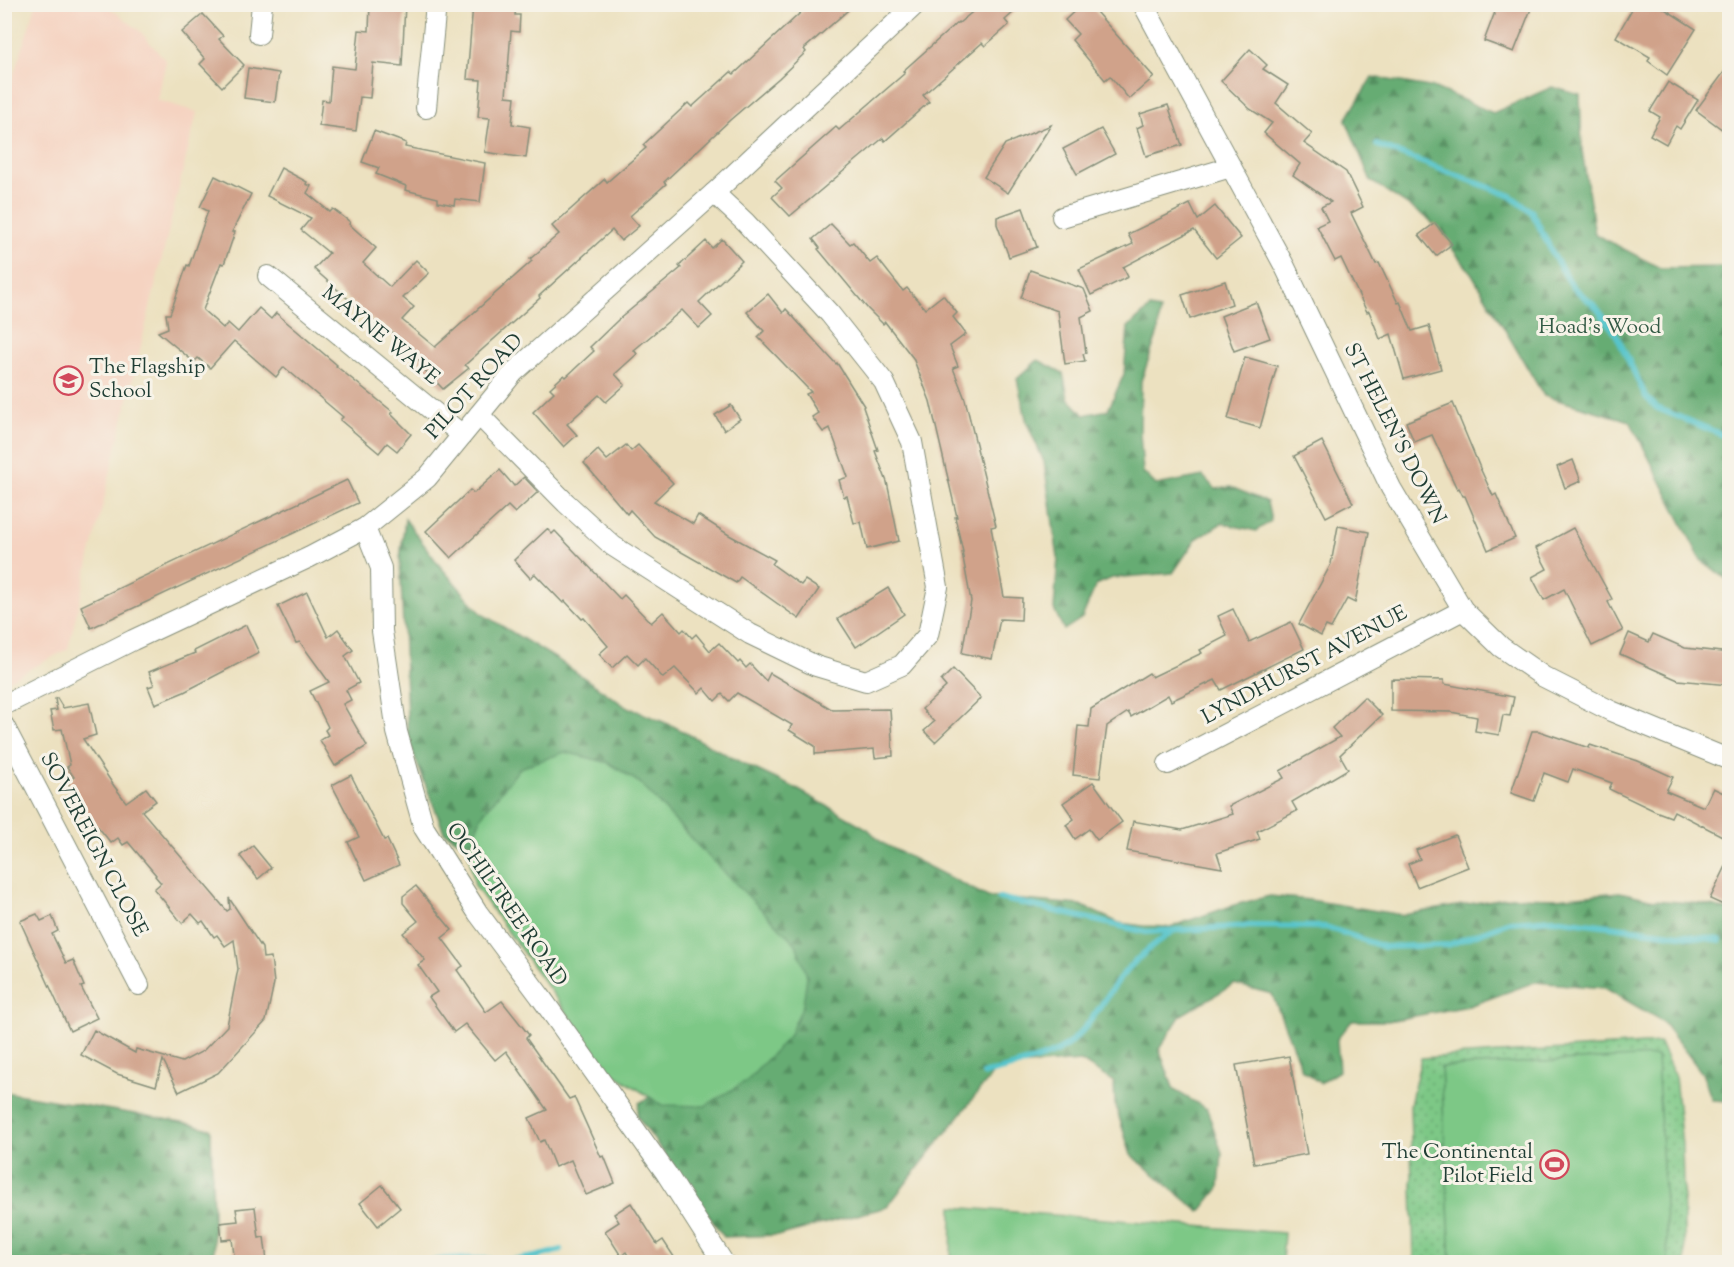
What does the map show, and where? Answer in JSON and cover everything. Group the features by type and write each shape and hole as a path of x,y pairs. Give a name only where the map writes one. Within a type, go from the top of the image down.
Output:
{"street":[{"path":"259,34 262,4"},
{"path":"426,108 436,4"},
{"name":"PILOT ROAD","path":"4,705 133,640 310,557 365,528 427,478 514,372 714,193 916,4"},
{"name":"ST HELEN'S DOWN","path":"1143,4 1285,267 1391,488 1463,610 1502,647 1544,677 1611,711 1730,760"},
{"path":"1062,217 1231,167"},
{"path":"479,415 566,503 614,546 750,634 816,666 866,681 902,665 928,635 938,588 912,442 884,382 857,348 745,222 714,193"},
{"name":"MAYNE WAYE","path":"268,276 461,434"},
{"name":"OCHILTREE ROAD","path":"365,528 381,568 382,631 397,732 424,828 478,914 540,996 666,1173 723,1263"},
{"name":"LYNDHURST AVENUE","path":"1168,764 1463,610"},
{"name":"SOVEREIGN CLOSE","path":"4,726 139,985"}],"shaded area":[{"name":"The Flagship School","path":"36,5 106,5 139,30 166,61 157,100 197,112 68,649 5,682 4,88 9,89"}],"green space":[{"name":"Hoad's Wood","path":"1372,77 1435,88 1493,113 1552,87 1580,95 1582,150 1595,234 1660,268 1729,267 1729,581 1701,560 1630,421 1544,396 1472,274 1429,219 1371,181 1346,120"},
{"path":"1150,308 1160,310 1158,332 1141,381 1140,433 1143,472 1156,485 1203,476 1215,489 1231,487 1267,502 1271,521 1256,531 1222,523 1196,539 1173,573 1112,578 1096,585 1082,618 1064,630 1054,609 1058,558 1044,462 1027,423 1017,379 1038,360 1063,373 1068,398 1084,415 1108,410 1124,374 1128,327"},
{"path":"405,519 439,565 482,614 558,660 625,706 673,726 795,788 868,829 882,843 988,897 1080,905 1119,923 1170,927 1234,905 1270,896 1402,915 1511,897 1556,898 1620,892 1654,900 1702,904 1729,910 1729,1101 1712,1100 1702,1073 1662,1021 1605,988 1535,982 1469,1006 1388,1021 1352,1021 1337,1039 1339,1071 1320,1083 1302,1070 1272,994 1234,984 1181,1015 1159,1049 1174,1090 1207,1109 1222,1153 1219,1188 1200,1212 1131,1155 1115,1104 1114,1082 1081,1061 998,1067 887,1207 781,1235 724,1237 637,1116 639,1103 650,1097 662,1105 697,845 640,783 609,763 482,815 472,841 462,843 444,832 408,740 400,559"},
{"path":"565,752 609,763 640,783 697,845 796,944 807,976 803,1005 789,1036 748,1080 705,1106 662,1105 608,1070 475,886 468,851 482,815 520,768"},
{"name":"The Continental Pilot Field","path":"1660,1043 1675,1077 1682,1145 1685,1262 1414,1262 1410,1105 1421,1058"},
{"name":"The Continental Pilot Field","path":"1657,1056 1668,1262 1451,1262 1441,1067"},
{"path":"5,1092 211,1129 214,1262 5,1262"},
{"path":"952,1207 1284,1233 1282,1262 951,1262"}],"building":[{"path":"370,4 405,4 402,66 373,63 370,98 360,97 356,131 319,126 322,100 329,101 332,66 355,69 359,30 369,31"},
{"path":"473,4 516,4 515,15 520,15 519,32 511,31 506,96 515,97 512,124 530,127 526,158 485,152 490,118 478,117 481,80 467,79"},
{"path":"810,4 855,4 804,49 806,52 779,78 730,120 664,182 666,184 630,216 639,226 621,241 612,230 465,365 469,368 443,389 421,366 423,364 419,360 422,357 381,324 379,326 314,269 329,253 301,230 311,218 267,196 281,168 307,182 306,184 311,186 307,193 330,212 333,209 350,222 349,224 376,248 363,263 390,287 416,260 429,273 403,298 414,307 402,320 435,347 559,234 552,226 605,179 607,182 646,148 643,145 688,103 692,107 731,72 734,74"},
{"path":"982,4 1023,4 1005,20 1009,25 985,46 982,43 923,95 929,102 885,141 883,138 790,216 772,197 782,188 775,181 836,127 839,130 905,73 903,71 958,22"},
{"path":"1082,4 1089,4 1154,77 1129,99 1110,76 1105,80 1072,40 1078,34 1065,20"},
{"path":"1498,4 1520,4 1531,9 1514,52 1484,41"},
{"path":"1635,4 1657,4 1696,29 1667,75 1648,61 1650,57 1616,37"},
{"path":"203,14 223,36 219,39 244,65 222,87 200,64 205,59 182,32"},
{"path":"1250,49 1267,65 1263,69 1288,85 1276,103 1312,134 1304,143 1346,172 1363,207 1351,213 1376,264 1379,263 1398,303 1400,302 1412,331 1429,326 1441,369 1404,379 1391,334 1380,339 1369,311 1367,312 1341,258 1335,261 1317,226 1328,221 1321,207 1331,202 1293,175 1300,164 1264,133 1272,123 1250,109 1221,81"},
{"path":"1730,64 1730,122 1723,130 1696,110"},
{"path":"248,68 279,73 275,102 244,98"},
{"path":"1668,82 1698,100 1680,129 1676,126 1666,144 1650,135 1660,117 1650,111"},
{"path":"1168,105 1182,145 1146,156 1137,128 1143,125 1140,114"},
{"path":"1051,125 1008,193 984,177 1005,144"},
{"path":"1101,129 1115,154 1077,174 1063,149"},
{"path":"374,131 406,143 405,147 485,163 480,202 455,199 454,205 438,202 438,198 405,190 406,186 376,174 379,168 362,162"},
{"path":"215,176 251,194 232,232 235,232 224,264 221,263 203,310 223,328 228,323 238,332 259,308 271,319 276,313 393,412 391,414 411,434 397,451 387,443 379,453 340,420 343,417 284,367 276,377 234,341 210,368 198,358 194,362 158,332 168,328 166,314 170,314 187,265 189,266 208,211 200,207"},
{"path":"1190,204 1198,220 1215,206 1241,238 1216,258 1194,230 1123,267 1128,277 1091,295 1079,269 1133,244 1128,234"},
{"path":"1023,208 1037,247 1009,257 997,224 997,217"},
{"path":"1435,223 1452,244 1436,256 1419,235"},
{"path":"831,224 850,244 853,242 870,263 877,258 903,291 907,288 925,309 943,295 957,313 953,317 966,334 950,346 958,366 953,368 965,399 996,526 991,527 1004,597 1022,598 1021,620 1000,619 992,659 962,653 971,601 955,517 957,517 930,401 913,358 885,322 883,324 868,309 818,249 820,248 813,239"},
{"path":"722,239 742,261 699,302 712,316 699,328 682,310 634,350 637,354 615,374 625,385 606,402 599,395 567,424 577,435 564,447 533,412 554,392 550,388 564,375 566,377 594,351 590,347 618,320 681,268 679,266 706,241 712,248"},
{"path":"1030,270 1084,289 1093,311 1081,317 1085,361 1065,364 1058,311 1021,298"},
{"path":"1225,281 1232,304 1190,319 1182,295"},
{"path":"768,294 783,313 786,309 837,363 864,406 878,450 875,451 887,482 899,541 867,549 861,522 854,523 847,496 844,497 839,480 848,477 830,428 823,432 812,417 818,413 806,394 811,392 758,337 764,331 747,312"},
{"path":"1256,302 1270,338 1234,351 1221,316"},
{"path":"1245,357 1277,366 1260,428 1228,419"},
{"path":"1453,403 1480,468 1493,496 1496,494 1515,538 1488,550 1465,496 1459,488 1457,489 1432,435 1414,442 1406,422"},
{"path":"731,405 740,419 724,430 715,415"},
{"path":"1322,441 1353,503 1326,517 1294,456"},
{"path":"626,445 631,451 638,445 673,483 654,501 693,524 698,515 775,560 772,564 801,585 805,580 819,589 799,619 740,577 736,583 655,537 630,510 627,514 584,463 598,450 607,460"},
{"path":"1573,460 1581,481 1565,488 1557,467"},
{"path":"500,470 514,486 524,477 538,492 515,513 508,506 451,558 426,531 470,490 474,493"},
{"path":"347,480 358,503 91,628 81,606"},
{"path":"1338,526 1369,532 1355,603 1347,599 1331,628 1326,626 1321,636 1299,624 1331,564"},
{"path":"1573,528 1612,599 1608,602 1623,631 1592,646 1564,589 1544,600 1532,577 1547,569 1536,548"},
{"path":"547,529 552,534 555,531 620,599 624,595 651,623 663,612 681,632 684,629 692,638 696,634 710,651 719,643 738,663 740,661 746,668 750,664 766,681 770,673 833,710 890,709 893,756 875,758 874,749 815,754 815,746 789,730 792,725 737,693 729,701 722,694 715,701 704,688 699,693 675,668 663,678 645,658 638,665 627,654 612,668 599,654 608,646 584,618 582,619 565,601 563,603 535,574 530,578 514,560"},
{"path":"888,588 904,614 856,647 838,619"},
{"path":"307,592 328,637 338,629 353,650 345,656 359,683 346,690 351,700 343,704 367,746 335,766 320,740 328,735 325,730 328,727 310,691 329,682 300,642 296,643 278,606"},
{"path":"1233,609 1249,642 1291,622 1304,649 1221,690 1215,680 1171,701 1168,695 1131,717 1128,712 1107,726 1100,778 1073,775 1078,726 1089,727 1091,709 1149,673 1152,677 1202,653 1200,650 1227,636 1218,616"},
{"path":"246,625 259,653 184,692 155,704 148,687 154,685 149,672 195,653 194,651"},
{"path":"1629,633 1649,642 1653,634 1685,648 1730,653 1728,685 1678,680 1620,654"},
{"path":"953,669 981,698 935,742 924,731 934,722 922,709 946,687 941,681"},
{"path":"1391,679 1444,680 1444,684 1514,697 1510,716 1503,715 1499,735 1475,731 1477,717 1451,712 1391,711"},
{"path":"1364,697 1382,715 1340,755 1348,769 1292,802 1297,811 1257,831 1260,839 1217,853 1222,868 1127,851 1133,821 1182,830 1233,814 1229,806 1284,778 1280,771 1340,737 1332,728"},
{"path":"57,698 63,708 89,703 96,735 83,739 114,786 126,802 146,788 156,801 142,811 227,911 230,909 229,898 262,948 263,958 271,957 274,983 266,1021 218,1073 179,1092 163,1060 156,1086 117,1074 81,1055 94,1030 135,1053 136,1049 182,1062 203,1051 227,1026 238,969 234,940 225,946 217,935 214,937 203,921 200,923 192,914 182,923 154,889 161,883 156,875 128,842 123,845 118,838 111,843 82,807 67,782 74,777 67,767 70,765 62,729 54,730 50,711 57,710 55,699"},
{"path":"1532,731 1539,731 1589,748 1590,745 1638,761 1673,777 1666,791 1704,807 1713,788 1730,796 1730,840 1674,811 1671,817 1655,811 1609,789 1612,783 1573,769 1568,782 1544,773 1534,801 1511,793"},
{"path":"351,775 399,865 366,880 348,842 359,837 332,785"},
{"path":"1093,782 1122,822 1097,840 1089,829 1075,839 1066,825 1074,819 1063,803"},
{"path":"1455,835 1468,867 1417,887 1408,864 1420,859 1416,850"},
{"path":"253,846 271,868 258,879 240,856"},
{"path":"1730,858 1730,908 1710,899"},
{"path":"416,886 452,930 442,938 463,966 457,970 486,1012 502,1001 529,1035 526,1038 569,1099 574,1097 615,1183 586,1195 571,1160 555,1167 544,1140 540,1142 529,1118 547,1110 506,1051 495,1060 465,1024 454,1032 429,997 437,992 418,965 425,960 403,933 418,921 403,903 403,896"},
{"path":"37,914 41,921 52,916 58,931 52,934 66,963 73,960 84,986 81,987 97,1018 70,1031 20,921"},
{"path":"1289,1056 1307,1154 1254,1164 1236,1065"},
{"path":"382,1185 400,1208 378,1226 360,1203"},
{"path":"631,1203 657,1244 663,1240 678,1263 633,1263 626,1252 621,1256 605,1231 619,1222 614,1214"},
{"path":"255,1207 259,1238 264,1237 267,1261 235,1263 232,1239 222,1240 220,1223 238,1221 236,1209"}],"waterway":[{"path":"1377,145 1509,195 1532,212 1555,258 1573,287 1596,307 1616,334 1646,397 1657,408 1730,438"},
{"path":"999,898 1146,932 1250,926 1326,927 1384,947 1448,945 1509,922 1554,919 1720,940"},
{"path":"984,1074 1036,1060 1063,1048 1088,1024 1121,977 1133,964 1173,931"},
{"path":"431,1262 461,1259 517,1259 561,1250"}],"place":[{"name":"The Flagship School","path":"68,380"},
{"name":"The Continental Pilot Field","path":"1554,1165"}]}
